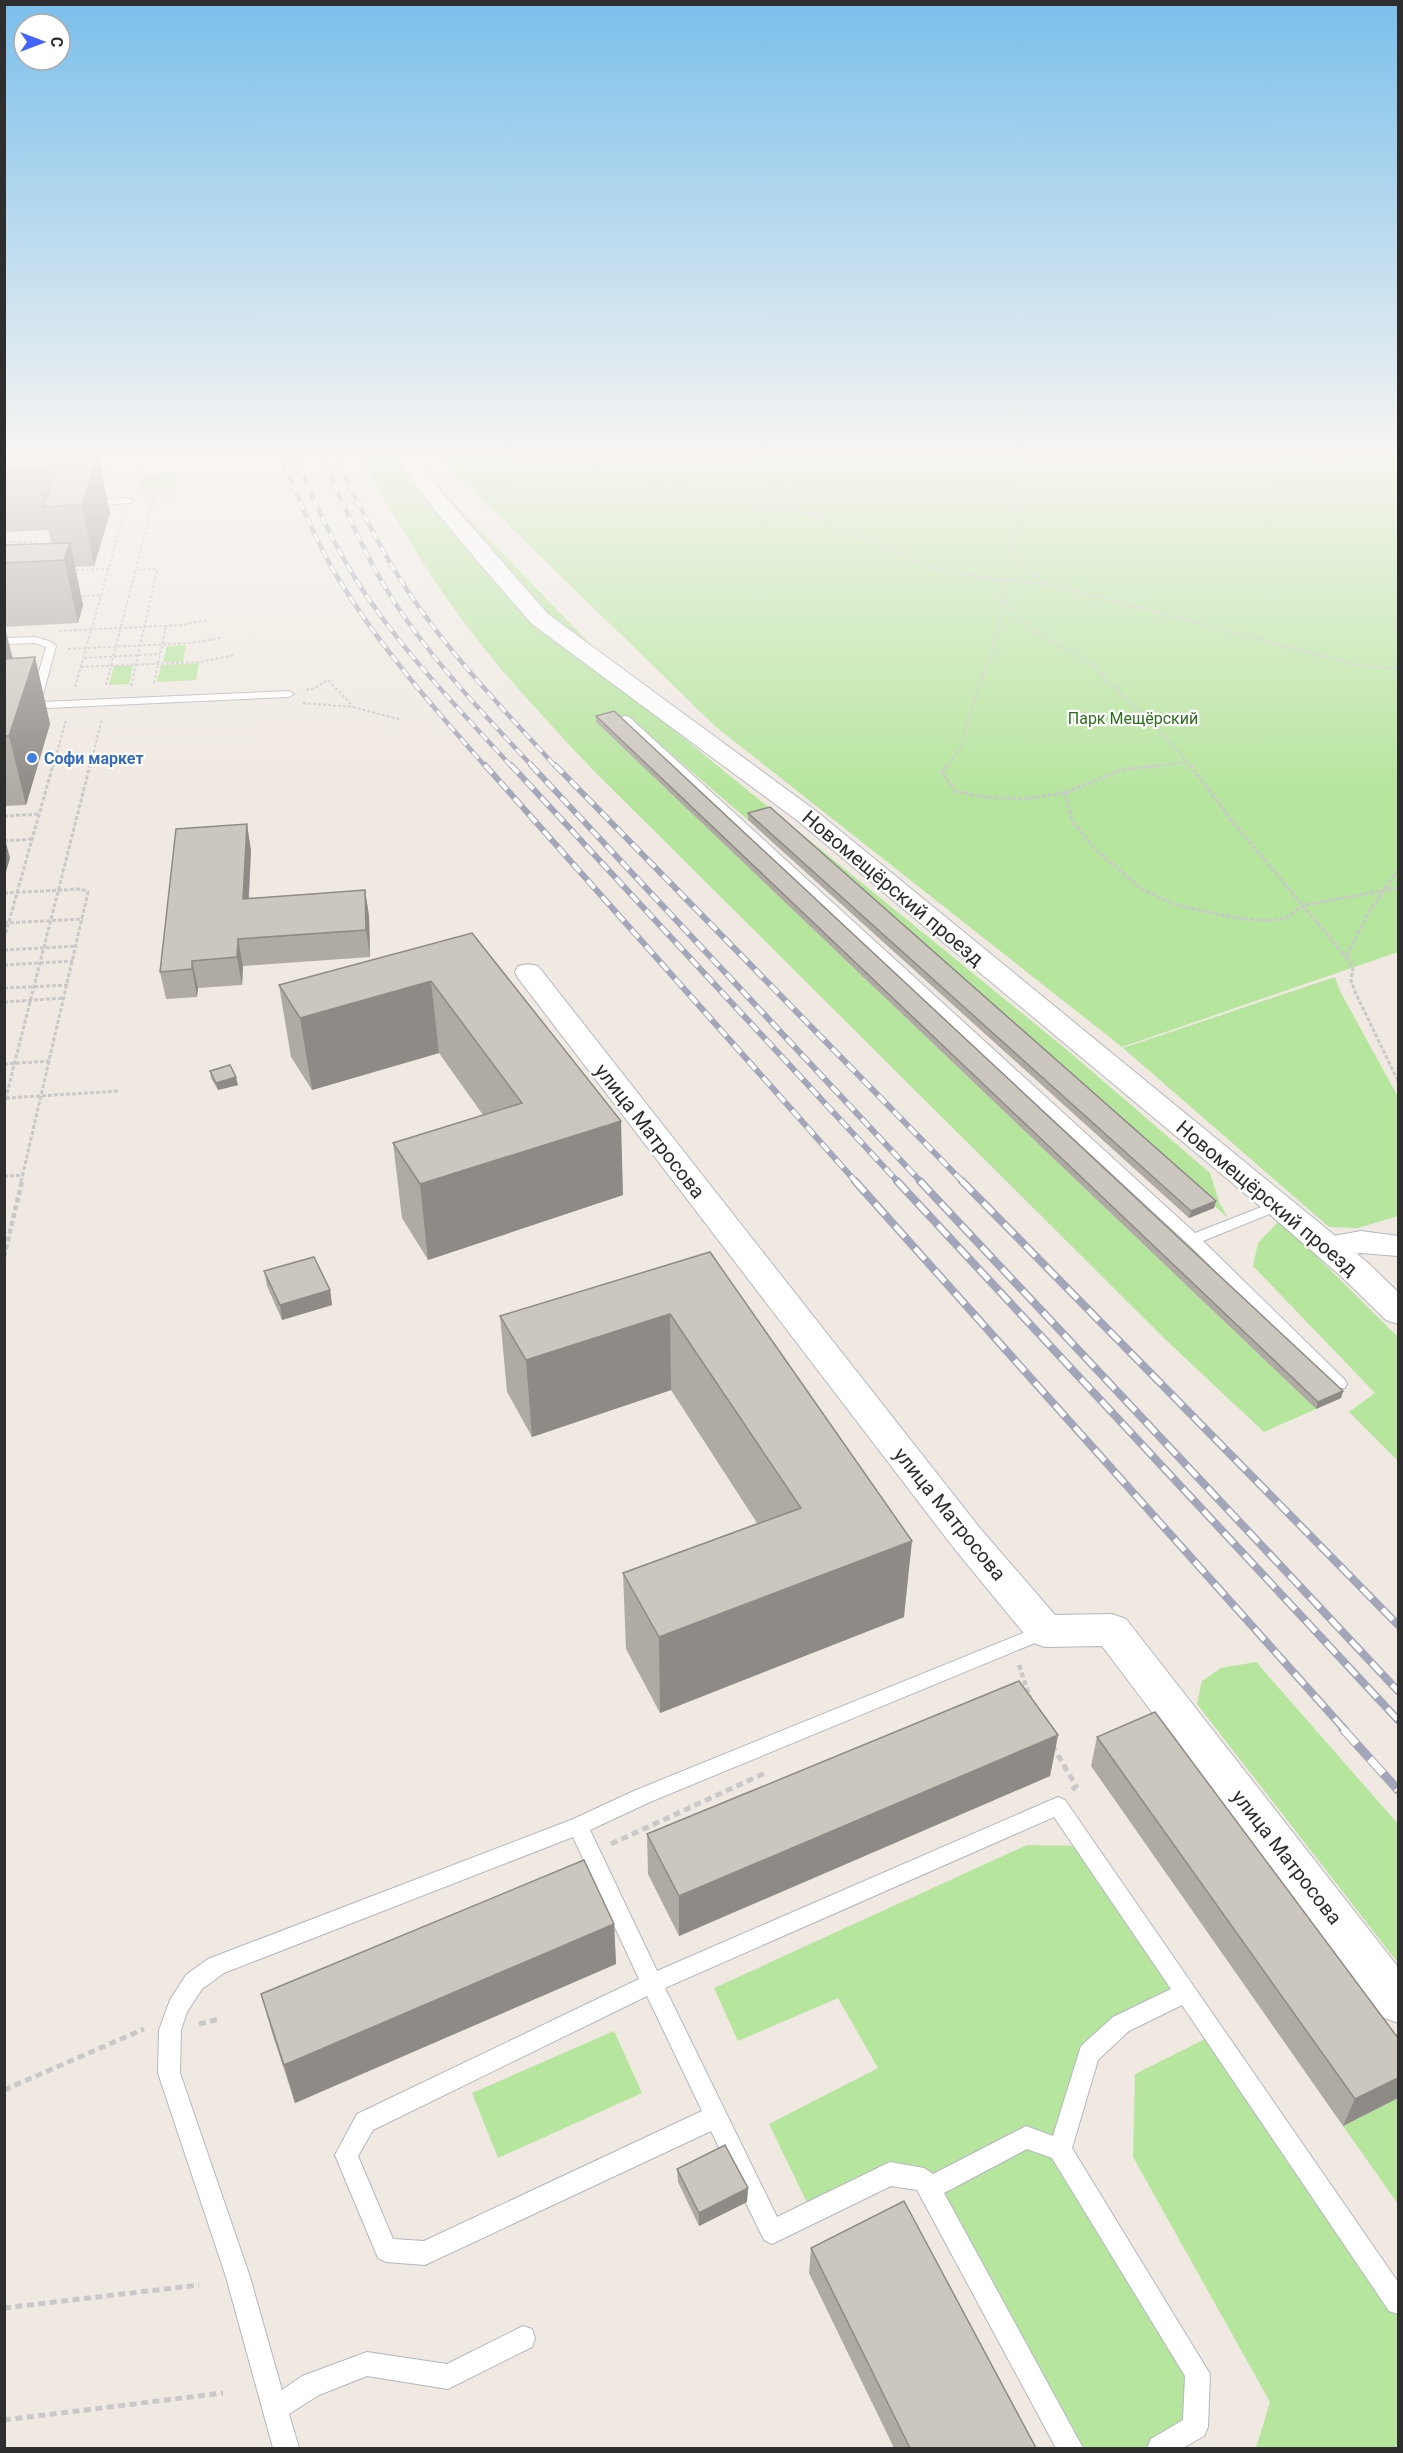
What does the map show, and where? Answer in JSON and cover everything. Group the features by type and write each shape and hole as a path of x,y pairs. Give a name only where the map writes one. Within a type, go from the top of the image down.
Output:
{"street":[{"name":"Новомещёрский проезд","path":"491,565 540,619 807,816 1280,1205 1328,1246 1398,1312"},
{"name":"улица Матросова","path":"528,972 960,1529 1046,1631 1112,1630 1398,2002"},
{"path":"1328,1246 1361,1242 1398,1246"}],"lane":[{"path":"4,642 42,641 51,646 52,650 34,706"},
{"path":"33,672 45,672"},
{"path":"4,707 290,694"},
{"path":"625,719 1193,1240 1339,1384"},
{"path":"1193,1240 1280,1205"},
{"path":"286,2448 238,2277 169,2073 170,2030 178,2007 194,1982 216,1966 578,1826 654,1791 1046,1631"},
{"path":"717,2115 651,2149 425,2253 386,2250 346,2156 365,2122 650,1984 1058,1806 1398,2302"},
{"path":"578,1826 650,1984 717,2115 772,2232 890,2174 924,2180 1070,2448"},
{"path":"1060,2150 1089,2054 1121,2024 1186,1992"},
{"path":"929,2189 1026,2137 1060,2150 1198,2374 1195,2427 1160,2448"},
{"path":"275,2409 311,2385 367,2364 448,2377 524,2338"}],"path":[{"path":"4,939 110,565"},
{"path":"4,1105 59,890 136,565"},
{"path":"926,565 934,569 1005,581 1049,584 1357,665 1398,669"},
{"path":"1021,565 1026,571 1049,584"},
{"path":"61,571 109,569"},
{"path":"127,701 158,572 154,569 135,570"},
{"path":"1005,581 992,655 978,687 960,750 942,772 956,791 981,797 1024,799 1065,793 1121,770 1188,762"},
{"path":"76,597 101,596"},
{"path":"1003,600 1032,630 1085,659 1188,762 1232,821 1304,905 1353,967 1351,981 1356,994 1398,1081"},
{"path":"58,631 166,626 208,620"},
{"path":"154,683 166,626"},
{"path":"52,650 194,643 221,638"},
{"path":"84,658 160,654"},
{"path":"81,666 200,662 234,655"},
{"path":"353,707 328,680 315,688 290,691 288,703 353,707 402,720"},
{"path":"1065,793 1072,821 1095,849 1142,889 1178,905 1230,917 1266,921 1287,918 1304,905 1398,888"},
{"path":"4,816 40,814"},
{"path":"4,841 33,839"},
{"path":"1346,957 1369,912 1398,870"},
{"path":"4,893 81,889 88,892 4,1257"},
{"path":"7,923 83,919"},
{"path":"4,950 77,946"},
{"path":"4,965 73,961"},
{"path":"4,988 68,985"},
{"path":"4,1002 65,998"},
{"path":"4,1064 50,1061"},
{"path":"5,1098 119,1091"},
{"path":"4,1176 24,1175"},
{"path":"1018,1664 1032,1702"},
{"path":"1049,1740 1076,1786 1058,1806"},
{"path":"4,2090 141,2028"},
{"path":"4,2308 199,2285"},
{"path":"4,2420 223,2393"}],"green space":[{"path":"425,565 514,565 670,727 1066,1049 1210,1173 1219,1202 1228,1218 770,814 748,820 626,715 596,722 1316,1409 1264,1432 1168,1342 591,768 511,681 452,605"},
{"name":"Парк Мещёрский","path":"550,565 1398,565 1398,952 1122,1047 716,727"},
{"path":"186,645 183,662 163,662 167,646"},
{"path":"199,663 196,680 157,682 161,665"},
{"path":"133,665 129,684 109,685 114,666"},
{"path":"1335,977 1340,991 1398,1097 1398,1216 1358,1228 1329,1227 1123,1048"},
{"path":"1280,1220 1398,1337 1398,1461 1349,1412 1375,1393 1253,1266 1258,1243"},
{"path":"1256,1662 1398,1824 1398,1963 1197,1704 1202,1681 1221,1668"},
{"path":"1027,1845 1086,1846 1186,1992 1089,2054 1060,2150 1198,2374 1195,2427 1160,2448 1073,2448 1068,2445 929,2189 890,2174 812,2213 769,2124 878,2068 838,1998 738,2041 714,1988"},
{"path":"614,2031 642,2093 498,2158 472,2093"},
{"path":"1215,2034 1398,2302 1398,2448 1256,2448 1270,2402 1133,2157 1135,2074"},
{"path":"1398,2098 1398,2204 1343,2126"}],"building":[{"path":"35,657 9,736 4,736 4,659"},
{"path":"614,711 1343,1391 1318,1402 596,716"},
{"path":"770,807 1216,1201 1191,1211 748,813"},
{"path":"247,824 243,899 365,890 366,930 238,939 237,957 192,961 192,969 160,972 176,829"},
{"path":"472,933 621,1121 420,1184 393,1143 522,1103 431,981 300,1018 279,985"},
{"path":"230,1065 236,1077 216,1083 210,1071"},
{"path":"710,1252 912,1541 659,1637 623,1573 801,1508 670,1314 526,1360 500,1316"},
{"path":"314,1257 330,1290 280,1305 264,1271"},
{"path":"1019,1681 1058,1735 679,1896 647,1834"},
{"path":"1155,1712 1398,2038 1398,2078 1355,2099 1097,1737"},
{"path":"584,1860 614,1924 284,2065 261,1994"},
{"path":"725,2145 748,2188 699,2213 677,2169"},
{"path":"904,2201 1036,2448 910,2448 811,2248"}],"railway":[{"path":"331,565 366,621 404,671 486,767"},
{"path":"348,565 372,603 409,652 512,767"},
{"path":"373,565 411,627 430,651 533,767"},
{"path":"392,565 414,600 464,665 556,767"},
{"path":"485,765 856,1182"},
{"path":"511,765 898,1182"},
{"path":"531,765 921,1182"},
{"path":"555,765 963,1182"},
{"path":"855,1181 1345,1730"},
{"path":"897,1181 1398,1720"},
{"path":"920,1181 1398,1691"},
{"path":"962,1181 1398,1625"},
{"path":"1343,1729 1398,1790"}],"place":[{"name":"Софи маркет","path":"32,758"}]}
